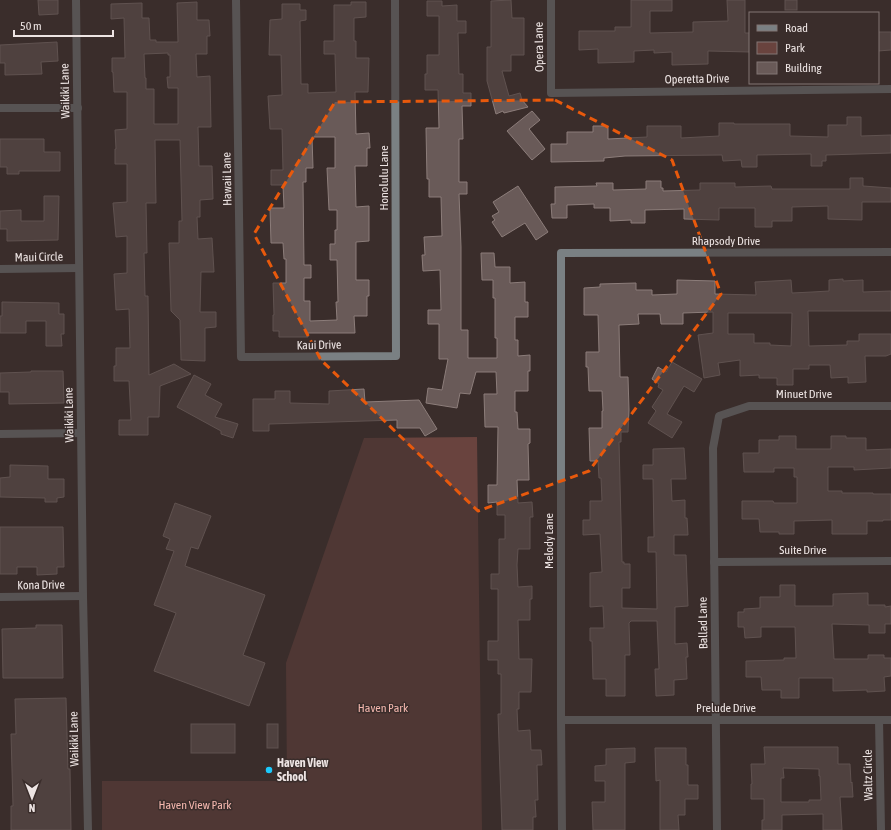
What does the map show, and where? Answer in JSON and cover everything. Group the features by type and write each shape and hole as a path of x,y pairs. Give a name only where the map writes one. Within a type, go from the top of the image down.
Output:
{"street":[{"name":"Waikiki Lane","path":"76,0 83,596 88,830"},
{"name":"Hawaii Lane","path":"236,0 241,358"},
{"name":"Honolulu Lane","path":"395,0 396,356"},
{"name":"Opera Lane","path":"550,0 551,93"},
{"name":"Operetta Drive","path":"551,93 891,89"},
{"path":"0,108 78,108"},
{"name":"Rhapsody Drive","path":"561,253 891,252"},
{"name":"Melody Lane","path":"561,253 562,830"},
{"name":"Maui Circle","path":"0,270 79,268"},
{"name":"Kaui Drive","path":"241,358 396,356"},
{"name":"Minuet Drive","path":"719,416 749,406 891,406"},
{"name":"Ballad Lane","path":"717,830 713,448 719,416"},
{"path":"0,434 81,432"},
{"name":"Suite Drive","path":"714,562 891,561"},
{"name":"Kona Drive","path":"0,597 83,596"},
{"name":"Prelude Drive","path":"561,720 891,720"},
{"name":"Waltz Circle","path":"879,720 881,830"}],"highlighted area":[{"path":"555,100 672,160 721,294 589,471 478,511 321,360 254,234 335,102"}],"green space":[{"name":"Haven Park","path":"477,437 482,830 102,830 102,781 287,781 286,663 364,438"}],"building":[{"path":"38,0 58,0 58,14 39,15"},
{"path":"511,0 512,18 524,18 524,55 511,55 511,71 502,71 509,96 520,93 522,100 528,107 504,113 503,111 496,114 487,81 487,47 491,47 491,1"},
{"path":"631,0 672,0 672,11 650,11 650,33 693,32 693,22 728,21 727,0 745,0 745,33 749,33 749,52 708,51 708,64 672,65 672,52 654,53 654,50 634,51 634,62 598,63 598,49 579,50 579,31 615,31 615,27 631,27"},
{"path":"785,0 797,0 797,10 785,10"},
{"path":"427,1 442,1 442,6 457,5 457,21 466,21 466,33 458,33 459,74 463,74 463,93 471,93 471,106 462,106 463,139 459,139 459,182 467,182 467,194 459,194 461,247 461,330 468,330 468,358 497,358 493,280 482,280 481,253 494,253 495,267 510,267 510,283 525,282 525,302 528,302 528,317 515,317 515,340 518,340 518,356 530,355 530,371 528,371 528,391 515,391 515,412 517,412 518,429 530,429 530,443 528,444 529,480 517,480 518,503 532,502 533,517 530,517 530,549 518,549 517,565 518,587 532,586 532,599 530,599 530,620 518,620 519,659 532,659 531,692 519,692 519,709 517,709 518,731 530,730 531,750 541,750 542,765 537,765 538,800 535,800 536,817 533,817 533,830 502,830 498,714 501,714 501,674 498,674 498,660 488,660 488,641 498,641 498,589 491,589 491,574 499,574 499,539 505,539 505,515 497,515 497,502 488,503 488,485 497,485 498,427 485,427 484,394 497,394 496,372 476,372 470,394 460,393 457,408 426,403 428,388 442,390 448,359 439,359 439,324 428,324 428,310 441,310 440,270 423,271 422,255 425,255 424,237 442,236 441,197 429,197 429,179 427,179 426,128 439,128 438,90 425,90 425,74 427,74 427,55 439,55 439,16 427,16"},
{"path":"197,2 197,20 209,20 210,36 207,36 207,54 196,54 197,77 210,76 211,127 198,127 199,166 212,166 213,199 200,200 200,217 197,217 198,239 212,238 214,272 201,272 200,312 216,312 216,327 205,328 205,361 181,360 180,320 171,311 169,243 179,243 179,221 182,221 180,140 155,140 156,203 146,203 147,253 144,253 145,296 148,296 149,375 174,364 191,374 160,386 159,417 148,417 148,435 119,435 119,420 131,420 129,381 114,381 116,348 130,348 129,309 116,310 114,274 127,273 127,236 116,237 113,203 127,202 127,164 115,164 115,130 127,129 127,92 114,92 112,58 125,58 124,18 111,19 111,4 142,3 142,18 149,18 150,40 156,40 156,42 178,42 177,3","holes":["168,53 168,55 170,55 170,77 167,77 168,88 178,88 178,124 154,124 154,89 146,89 144,54"]},
{"path":"351,2 366,2 366,17 354,18 354,41 356,41 356,58 369,58 368,92 355,92 356,134 369,133 370,148 367,148 367,166 355,166 356,207 369,206 369,241 356,242 356,280 369,280 367,316 354,316 355,333 308,333 308,337 279,337 279,331 273,331 273,283 286,283 286,259 284,259 283,243 271,243 270,208 284,208 283,185 271,185 271,170 283,170 282,129 270,129 268,96 282,95 281,55 269,55 270,20 282,19 282,4 300,4 300,10 306,10 306,20 300,21 301,84 308,84 308,93 336,92 335,54 324,54 324,41 334,41 334,5 351,5","holes":["312,137 335,137 335,168 327,168 329,210 337,210 335,244 330,244 330,260 337,260 337,320 310,321 310,301 304,301 304,278 311,278 311,265 304,265 303,182 306,182 306,168 313,168"]},
{"path":"879,32 891,32 891,50 879,51"},
{"path":"57,42 58,61 41,62 42,74 5,75 5,63 0,63 0,45"},
{"path":"532,111 540,120 529,129 545,149 532,160 507,131"},
{"path":"847,117 861,117 861,136 891,135 891,153 826,155 826,161 822,161 822,166 811,166 811,154 757,155 757,167 742,167 741,160 723,161 722,155 625,156 604,158 604,161 551,162 551,144 567,144 567,132 593,132 593,126 608,126 608,139 647,137 647,126 681,126 681,138 719,136 719,123 790,124 790,136 828,137 828,125 847,125"},
{"path":"0,139 44,139 44,152 60,152 60,171 19,171 19,174 7,174 7,167 0,167"},
{"path":"850,178 863,178 863,186 891,188 891,202 862,202 862,220 828,219 828,206 792,207 792,221 772,221 772,227 755,227 755,208 719,208 719,220 684,219 684,209 645,210 645,223 631,223 631,220 610,221 610,208 594,208 594,204 567,205 567,218 552,218 551,204 555,204 555,187 597,186 596,183 613,183 613,190 646,189 646,181 661,181 661,188 663,188 663,191 700,190 700,183 735,183 735,187 771,186 772,189 850,189"},
{"path":"518,186 548,232 536,240 525,223 502,237 492,222 495,220 492,216 499,212 493,202"},
{"path":"44,196 59,196 58,240 7,241 7,229 0,229 0,211 21,210 21,221 44,221"},
{"path":"677,280 715,281 715,294 756,295 755,282 791,280 792,293 829,291 829,280 863,280 863,292 891,291 891,311 808,311 809,346 847,345 847,341 859,341 859,334 891,334 891,354 886,356 865,356 866,382 848,383 848,377 831,378 830,365 809,365 809,369 793,369 793,385 777,385 777,378 759,378 759,375 740,376 740,360 718,363 720,375 704,378 698,335 713,333 713,312 683,313 683,324 661,324 660,314 638,314 639,324 619,325 620,377 628,377 629,410 628,432 621,432 621,442 619,442 622,562 624,562 624,564 630,564 630,588 622,588 622,608 657,609 656,552 648,552 648,537 654,537 653,479 643,479 643,465 653,465 653,449 684,448 686,479 671,479 672,501 685,500 685,518 687,518 688,535 674,535 674,555 686,555 688,606 675,607 675,644 687,643 688,657 686,657 687,679 674,680 674,695 656,696 655,669 659,669 657,621 631,621 629,623 630,655 625,655 625,696 606,696 606,679 593,679 592,641 590,641 590,628 604,628 603,606 590,607 590,573 602,572 600,534 583,535 583,520 590,520 590,501 602,501 601,478 599,478 598,461 590,461 589,428 602,428 603,411 602,391 589,391 586,352 599,352 598,315 584,315 584,288 600,287 600,284 636,283 636,290 652,290 652,295 677,294","holes":["728,313 792,313 791,346 770,345 770,343 754,343 754,334 728,334"]},
{"path":"2,302 59,303 59,314 64,314 64,334 61,334 62,346 46,346 46,321 26,321 26,333 0,333"},
{"path":"672,362 702,379 694,392 684,386 667,414 682,422 672,438 648,423 656,411 652,407 663,390 658,387 659,384 652,379 658,367 666,372"},
{"path":"63,371 64,403 9,404 9,392 0,392 0,373"},
{"path":"194,375 211,384 205,395 222,404 215,417 238,424 233,438 221,434 221,431 177,407"},
{"path":"364,389 365,402 419,400 437,429 425,436 420,428 397,428 397,420 269,424 269,431 253,431 253,399 275,399 275,391 290,391 290,403 329,404 329,391"},
{"path":"779,436 796,436 796,449 831,449 831,436 846,436 846,438 866,438 866,450 891,449 891,468 854,470 854,467 828,467 828,491 842,491 842,493 891,494 891,520 867,521 867,534 832,534 832,520 794,521 794,534 779,534 779,532 760,532 759,519 742,519 742,501 797,503 797,477 794,477 794,468 774,468 774,472 744,472 743,453 759,453 759,440 779,440"},
{"path":"10,465 48,466 48,479 64,479 64,497 57,498 57,502 45,502 45,498 0,497 0,478 10,477"},
{"path":"175,503 211,516 198,549 191,547 185,566 265,595 243,655 265,663 249,706 154,671 176,613 154,605 174,551 166,549 170,539 163,536"},
{"path":"0,527 63,527 64,567 57,567 57,574 37,575 37,567 17,567 17,574 0,574"},
{"path":"780,585 795,585 795,606 833,606 833,594 868,593 868,605 885,605 885,607 891,606 891,624 885,624 885,633 869,633 869,625 832,624 834,659 868,659 868,655 884,655 884,658 891,658 891,676 884,677 885,691 833,691 833,678 799,678 799,698 781,698 781,690 762,690 761,677 746,677 746,661 784,660 784,658 796,658 795,627 761,627 761,637 745,638 744,627 738,627 738,612 744,612 744,609 760,608 760,597 780,597"},
{"path":"36,625 62,625 63,678 3,678 2,629 36,628"},
{"path":"66,698 68,769 70,769 71,830 11,830 11,806 13,806 11,734 16,734 15,699"},
{"path":"191,724 235,724 235,753 191,753"},
{"path":"267,724 278,724 278,748 267,748"},
{"path":"764,747 838,747 838,764 850,764 853,797 840,797 842,830 823,830 823,814 782,815 782,830 762,830 762,820 764,820 764,799 751,799 751,764 765,764","holes":["783,768 819,769 821,800 809,800 809,802 781,802 781,778 784,778"]},
{"path":"635,748 635,762 625,763 625,830 593,830 592,802 605,802 605,781 595,781 595,766 606,765 606,749"},
{"path":"655,748 686,748 688,785 698,785 698,799 685,799 685,815 678,815 679,830 660,830 660,780 656,781"}],"place":[{"name":"Haven View School","path":"269,770"}],"park label":[{"name":"Haven View Park","path":"195,805"}]}
